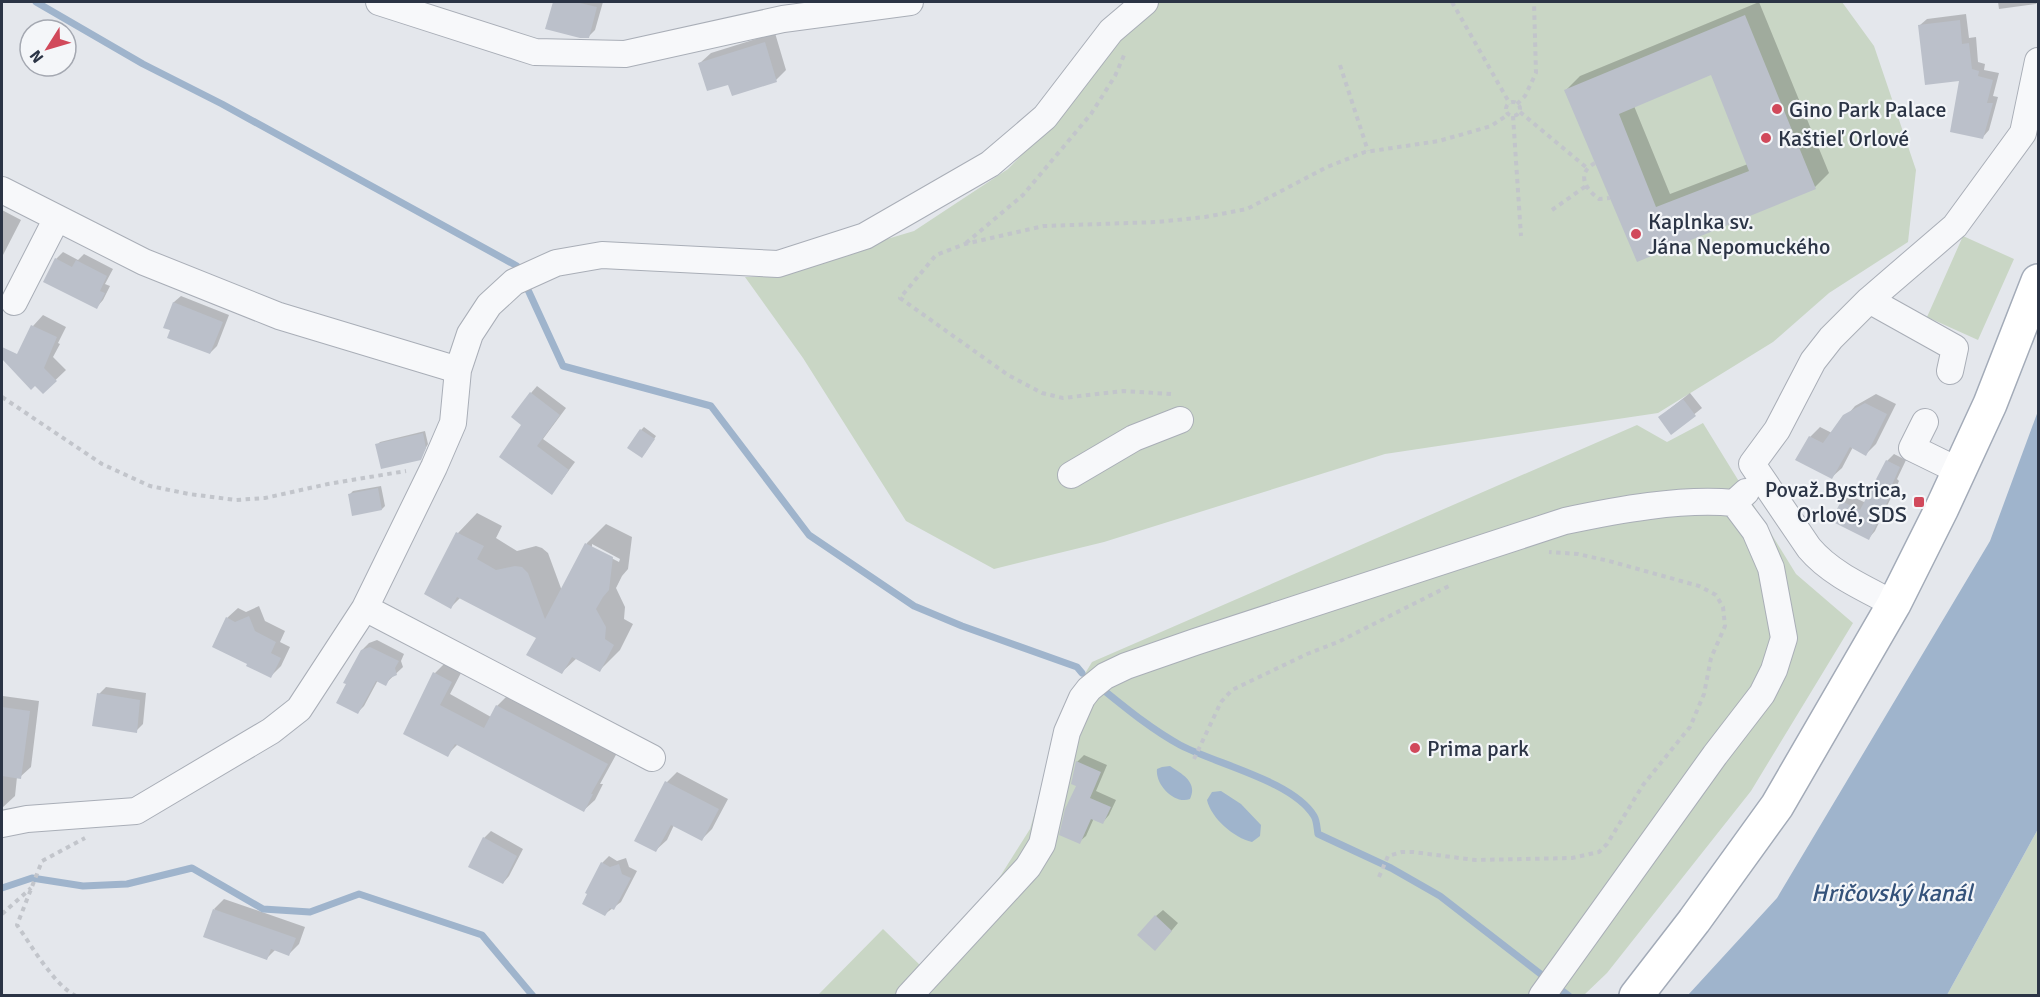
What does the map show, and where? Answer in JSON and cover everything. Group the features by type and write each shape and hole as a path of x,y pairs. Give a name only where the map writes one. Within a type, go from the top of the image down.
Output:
{"main road":[{"path":"1635,996 1694,921 1777,806 1894,604 1994,394 2038,281"}],"street":[{"path":"379,2 536,52 625,54 783,19 910,2"},
{"path":"2,824 27,819 136,811 271,731 299,709 365,608 434,467 453,423 458,370 470,334 489,305 521,278 556,263 602,255 778,264 865,236 990,164 1045,117 1111,31 1145,2"},
{"path":"1894,604 1833,571 1818,559 1752,464 1776,430 1812,361 1831,338 1869,300 1955,226 2031,135 2038,62"},
{"path":"2,190 144,262 279,316 458,370"},
{"path":"14,302 57,218"},
{"path":"1869,300 1955,348 1950,371"},
{"path":"1071,475 1134,438 1180,420"},
{"path":"1925,422 1912,448 1959,471"},
{"path":"909,996 1028,867 1042,844 1067,732 1089,689 1105,676 1126,666 1195,642 1565,521 1609,512 1669,505 1713,501 1734,503 1762,479"},
{"path":"1542,996 1715,755 1762,694 1774,670 1784,638 1772,568 1755,531 1734,503"},
{"path":"365,608 652,758"}],"path":[{"path":"1452,2 1510,104"},
{"path":"1517,104 1525,96 1536,73 1534,2"},
{"path":"965,244 1023,195 1091,114 1115,75 1129,45"},
{"path":"1340,65 1368,152"},
{"path":"1510,104 1514,102 1517,104"},
{"path":"1510,104 1507,108 1511,115 1521,236"},
{"path":"1517,104 1520,112 1587,168"},
{"path":"1172,394 1123,391 1063,398 1042,393 1008,375 900,298 936,255 965,244 1044,226 1157,222 1205,217 1247,209 1327,167 1368,152 1439,141 1491,126 1520,112"},
{"path":"1595,163 1587,168 1583,178 1586,186 1599,199 1610,198"},
{"path":"1552,210 1586,186"},
{"path":"2,397 102,464 150,486 189,495 236,500 265,498 328,484 434,467"},
{"path":"1379,877 1388,856 1402,852 1474,860 1572,858 1599,852 1607,844 1643,785 1690,727 1704,694 1711,658 1725,626 1723,607 1716,595 1699,586 1609,561 1547,552"},
{"path":"1194,759 1221,702 1232,690 1307,654 1338,642 1455,582"},
{"path":"72,995 44,963 17,925 42,861 94,834"},
{"path":"2,914 32,888"}],"green space":[{"path":"1158,2 1842,2 1874,46 1916,170 1908,242 1829,293 1773,342 1658,413 1385,454 1104,542 994,569 906,521 803,358 745,277 776,276 814,266 857,248 914,231 1008,169 1039,137 1122,34"},
{"path":"1963,236 2014,259 1978,340 1927,317"},
{"name":"Prima park","path":"1703,423 1796,574 1853,623 1751,791 1607,973 1584,995 901,996 931,965 1001,875 1030,829 1066,705 1092,662 1637,425 1667,442"},
{"path":"2038,829 2038,995 1947,995"},
{"path":"883,929 924,969 899,995 817,996"}],"water":[{"name":"Hričovský kanál","path":"2038,411 2038,829 1947,995 1688,995 1777,898 1990,541"},
{"path":"1170,766 1188,779 1192,788 1190,799 1178,799 1172,796 1159,781 1157,769"},
{"path":"1221,791 1241,804 1261,825 1260,836 1252,842 1231,832 1213,814 1207,800 1212,792"}],"building":[{"path":"553,2 576,2 597,7 589,38 580,38 545,29"},
{"name":"Kaštieľ Orlové","path":"1745,15 1816,189 1637,262 1564,90","holes":["1711,75 1749,171 1656,207 1619,114"]},
{"path":"1960,20 1962,44 1969,43 1972,69 1979,71 1978,76 1993,80 1987,103 1993,103 1983,139 1950,132 1959,81 1925,85 1918,25"},
{"path":"765,42 777,82 732,96 728,85 707,91 698,63"},
{"path":"55,258 72,267 76,260 107,276 100,291 105,293 97,309 43,282"},
{"path":"173,302 223,322 210,354 167,338 170,330 163,328"},
{"path":"31,325 57,337 44,368 57,381 43,394 35,386 31,390 2,359 2,347 17,354"},
{"path":"530,392 560,415 537,446 569,470 552,495 499,457 521,425 511,417"},
{"path":"1683,399 1696,416 1671,435 1658,417"},
{"path":"1865,403 1887,414 1866,456 1850,447 1832,479 1795,460 1809,436 1823,443 1843,415"},
{"path":"640,429 655,439 642,458 627,448"},
{"path":"423,433 426,448 421,460 381,469 375,444"},
{"path":"1886,460 1900,467 1891,487 1894,488 1869,540 1831,521 1841,501 1860,510"},
{"path":"378,488 382,510 352,516 348,494"},
{"path":"456,532 484,546 477,559 496,570 522,567 528,573 545,619 585,543 613,557 609,590 596,609 606,627 605,639 614,645 600,672 572,657 562,674 526,655 536,638 457,597 451,609 424,594"},
{"path":"249,616 255,631 276,642 271,653 281,658 271,678 212,647 226,617 235,622"},
{"path":"370,647 399,661 395,668 397,675 390,678 386,686 376,681 358,714 336,703 346,684 343,683 361,650"},
{"path":"433,672 452,682 440,705 484,728 496,705 608,764 584,812 455,744 448,757 403,734"},
{"path":"97,693 140,700 137,733 92,726"},
{"path":"2,707 30,711 21,779 2,776"},
{"path":"1076,761 1101,772 1090,798 1111,807 1103,824 1091,819 1080,844 1059,835 1065,809 1076,786 1071,784"},
{"path":"665,781 719,809 702,841 671,825 656,852 634,841"},
{"path":"483,837 517,856 503,884 468,867"},
{"path":"601,862 610,867 619,864 622,874 631,878 614,910 610,908 605,916 582,904 587,894 585,893"},
{"path":"213,909 296,938 289,956 271,949 267,960 203,937"},
{"path":"1155,915 1172,931 1155,951 1137,935"}],"waterway":[{"path":"36,2 143,64 222,104 517,266 563,366 711,406 809,535 914,606 962,626 1077,667 1082,673"},
{"path":"1101,688 1169,739 1195,752 1253,774 1289,793 1304,804 1314,816 1318,834 1391,868 1440,896 1569,996"},
{"path":"2,888 32,878 83,886 127,884 192,868 263,909 310,912 359,894 482,935 533,996"}],"place":[{"name":"Gino Park Palace","path":"1777,109"},
{"name":"Kaštieľ Orlové","path":"1766,138"},
{"name":"Kaplnka sv. Jána Nepomuckého","path":"1636,234"},
{"name":"Považ.Bystrica, Orlové, SDS","path":"1919,502"},
{"name":"Prima park","path":"1415,748"}]}
